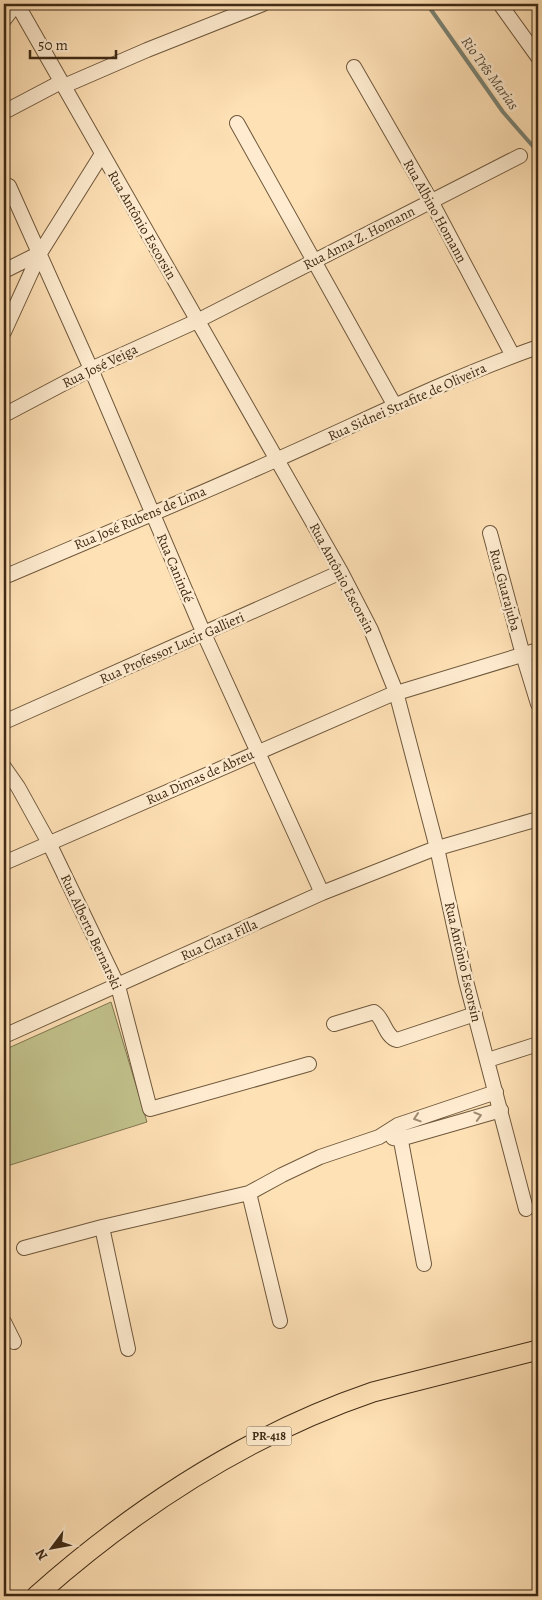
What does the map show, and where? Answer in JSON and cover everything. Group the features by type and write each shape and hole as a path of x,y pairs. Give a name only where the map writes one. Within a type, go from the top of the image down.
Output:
{"highway":[{"name":"PR-418","path":"36,1596 105,1538 154,1502 219,1463 292,1425 373,1392 538,1350"}],"street":[{"path":"4,20 16,4"},
{"name":"Rua Antônio Escorsin","path":"16,4 341,572 371,630 396,692 436,848 475,1014 526,1209"},
{"path":"4,112 63,84 263,4"},
{"path":"500,4 538,57"},
{"name":"Rua Albino Homann","path":"354,67 431,201 513,356"},
{"path":"237,123 395,406"},
{"path":"4,332 40,253 102,154"},
{"name":"Rua Anna Z. Homann","path":"197,321 520,156"},
{"name":"Rua Canindé","path":"9,186 91,369 204,634 322,893"},
{"path":"4,271 40,253"},
{"name":"Rua José Veiga","path":"4,414 91,369 197,321"},
{"name":"Rua Sidnei Strafite de Oliveira","path":"277,460 395,406 538,347"},
{"name":"Rua José Rubens de Lima","path":"4,577 277,460"},
{"name":"Rua Guarajuba","path":"490,533 538,704"},
{"name":"Rua Professor Lucir Gallieri","path":"4,722 341,572"},
{"name":"Rua Dimas de Abreu","path":"4,862 396,692 538,650"},
{"name":"Rua Alberto Bernarski","path":"4,768 18,787 49,842 118,986 150,1108 309,1064"},
{"name":"Rua Clara Filla","path":"4,1036 322,893 436,848 538,819"},
{"path":"334,1024 374,1012 378,1014 392,1038 396,1040 475,1014"},
{"path":"488,1060 538,1044"},
{"path":"399,1132 449,1108 496,1092"},
{"path":"449,1108 454,1123"},
{"path":"24,1248 102,1227 249,1193 282,1174 320,1157 380,1137 454,1123 501,1110"},
{"path":"399,1132 424,1264"},
{"path":"249,1193 280,1321"},
{"path":"102,1227 128,1349"},
{"path":"4,1322 14,1342"}],"green space":[{"path":"111,1002 147,1122 4,1167 4,1050"}],"waterway":[{"name":"Rio Três Marias","path":"427,4 503,112 538,152"}]}
